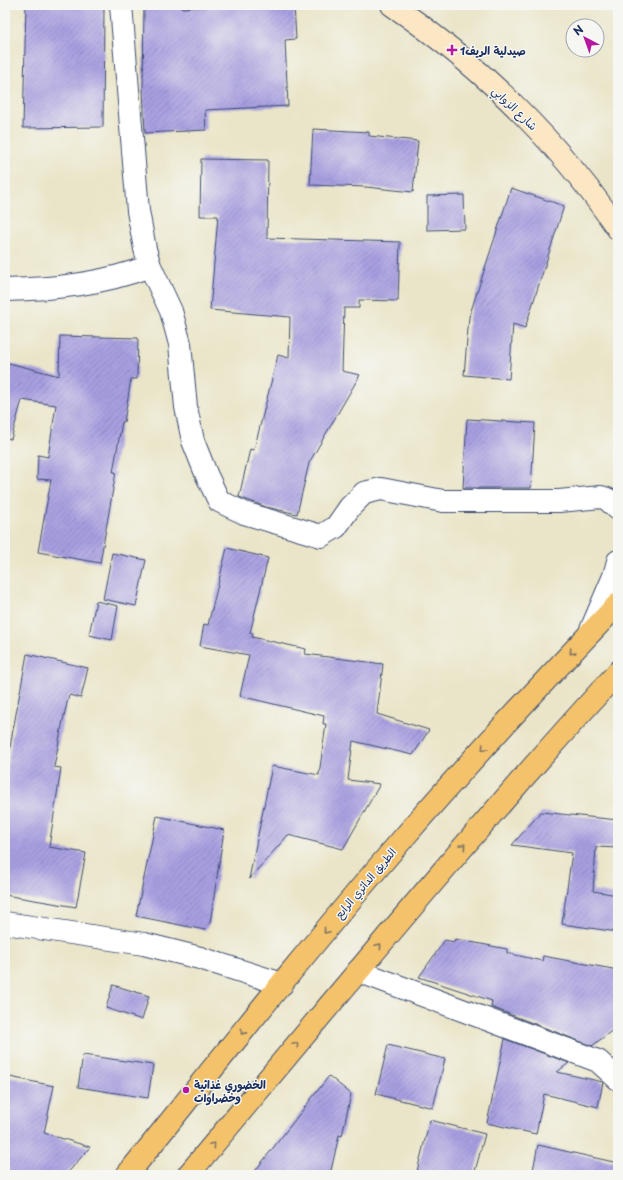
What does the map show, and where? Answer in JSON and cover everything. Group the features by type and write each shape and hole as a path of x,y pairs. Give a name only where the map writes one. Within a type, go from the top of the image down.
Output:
{"main road":[{"name":"الطريق الدائري الرابع","path":"127,1175 282,984 406,835 618,604"},
{"path":"188,1175 465,844 547,750 618,672"}],"street":[{"path":"121,5 138,211 145,249 150,266 171,311 180,344 186,407 193,441 207,476 220,501 244,513 321,536 336,527 350,508 364,493 381,489 443,502 560,501 602,497 607,499 618,509"},
{"name":"شارع الزوابي","path":"392,5 460,56 515,107 557,149 618,230"},
{"path":"5,290 46,289 85,284 124,276 150,266"},
{"path":"589,634 614,576 618,560"},
{"path":"5,923 144,944 200,958 282,984"},
{"path":"358,971 598,1061 618,1079"}],"building":[{"path":"26,5 104,5 103,127 23,128"},
{"path":"144,5 182,6 182,8 229,5 294,5 296,39 285,40 288,106 205,110 206,130 145,133 143,88"},
{"path":"313,129 369,132 369,136 418,141 413,192 366,187 310,185"},
{"path":"201,159 268,160 267,238 400,242 398,301 359,300 359,308 344,308 342,371 360,375 309,463 297,514 266,507 239,497 250,449 254,450 278,355 289,358 290,317 210,310 218,216 200,216"},
{"path":"511,188 564,206 525,328 513,324 509,379 464,375 469,317"},
{"path":"464,195 465,229 427,230 427,196"},
{"path":"60,336 138,338 137,379 131,379 124,422 122,422 113,472 116,472 100,563 38,552 51,480 37,479 38,455 48,457 56,405 22,400 11,439 5,438 5,362 59,376"},
{"path":"467,419 535,423 531,488 463,488"},
{"path":"227,548 268,558 250,633 253,633 252,637 306,649 305,654 383,664 377,714 429,730 413,755 353,741 348,780 380,784 343,849 288,835 249,879 272,766 319,775 326,724 323,724 324,716 240,696 249,655 200,646 204,624 208,625"},
{"path":"112,553 146,560 136,606 103,599"},
{"path":"96,601 118,606 112,640 89,635"},
{"path":"27,654 88,668 81,698 69,695 63,720 54,767 61,768 49,847 86,853 76,907 5,895 5,787 11,741"},
{"path":"541,812 618,820 618,848 596,847 593,891 618,895 618,932 562,924 572,853 512,845"},
{"path":"157,816 224,830 210,923 205,930 136,916"},
{"path":"455,939 507,949 507,953 542,961 543,956 618,970 618,1026 592,1046 491,1007 492,1001 419,977 445,940 454,942"},
{"path":"113,985 149,996 142,1020 106,1008"},
{"path":"505,1039 569,1063 557,1072 603,1082 598,1107 544,1094 536,1134 487,1123"},
{"path":"388,1045 445,1059 433,1108 376,1094"},
{"path":"83,1055 153,1065 148,1098 78,1087"},
{"path":"5,1076 54,1086 44,1133 90,1147 66,1175 5,1175"},
{"path":"329,1076 351,1094 342,1136 339,1135 330,1175 252,1175"},
{"path":"430,1120 485,1134 474,1175 416,1175"},
{"path":"538,1145 618,1163 618,1175 532,1175"}],"place":[{"name":"صيدلية الريف1","path":"452,50"},
{"name":"الخضوري غذائية وخضراوات","path":"186,1090"}]}
